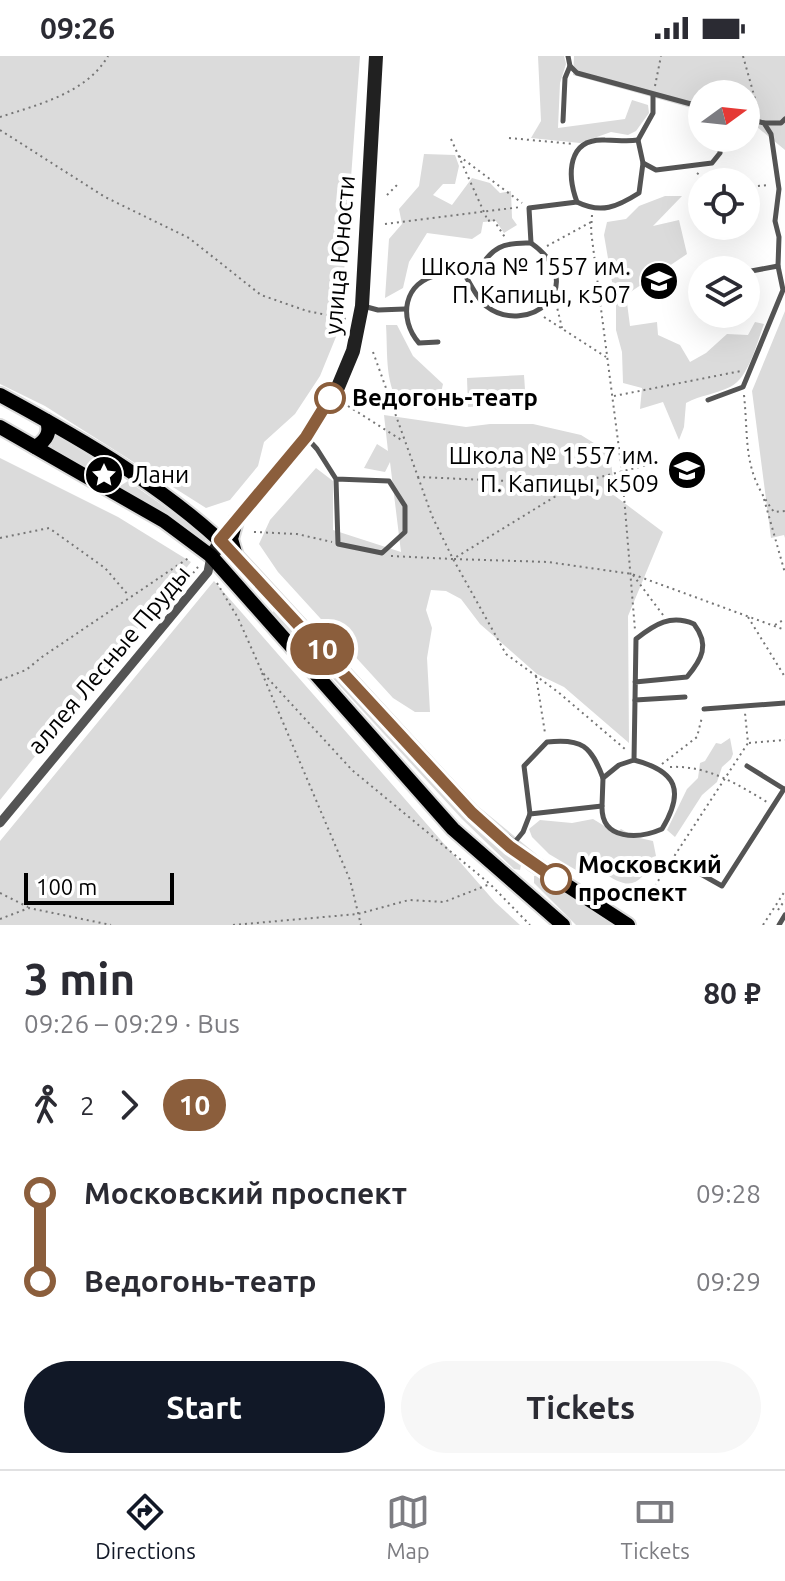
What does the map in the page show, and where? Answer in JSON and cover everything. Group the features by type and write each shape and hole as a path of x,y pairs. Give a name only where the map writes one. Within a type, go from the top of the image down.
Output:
{"main road":[{"path":"0,395 130,471 203,525 236,556 472,813 510,847 628,925"},
{"path":"35,447 47,438 47,421"},
{"path":"0,427 164,521 211,556 453,829 563,925"},
{"path":"113,492 117,477 130,471"},
{"path":"236,521 231,539 236,556"},
{"path":"261,611 275,599"},
{"path":"516,887 534,864"}],"street":[{"name":"улица Юности","path":"211,556 220,540 306,437 346,369 357,337 362,306 376,56"},
{"path":"203,525 220,529 236,521"},
{"name":"аллея Лесные Пруды","path":"0,823 208,572 211,556"}],"lane":[{"path":"568,56 570,66 577,73 688,104"},
{"path":"563,121 565,78 570,66"},
{"path":"531,243 529,208 577,202 593,210 621,205 639,193 643,163 638,140 653,113 653,95"},
{"path":"762,122 781,123 785,119"},
{"path":"708,400 743,387 783,290 775,221 781,187 771,134 762,122"},
{"path":"577,202 569,181 571,161 583,145 603,139 620,143 638,140"},
{"path":"643,163 656,170 690,167 712,163 720,152"},
{"path":"438,342 419,343 410,333 405,309 413,289 437,275 477,272 487,255 509,243 531,243 549,259 557,280 554,294 536,312 515,316 486,306 465,275"},
{"path":"760,269 778,266"},
{"path":"362,306 378,310 405,309"},
{"path":"306,437 336,479 338,544 382,553 405,532 405,506 389,481 336,479"},
{"path":"634,760 635,687 636,639 666,620 684,619 694,624 702,637 703,655 687,677 635,687"},
{"path":"635,700 685,697"},
{"path":"704,709 785,703"},
{"path":"510,847 523,832 530,814 524,766 547,742 574,742 587,747 603,778 604,821 617,833 639,837 662,829 676,796 670,776 658,768 634,760 619,765 603,778"},
{"path":"699,873 722,886 785,790 747,766"},
{"path":"530,814 602,806"},
{"path":"779,925 785,915"}],"path":[{"path":"0,117 40,106 101,67 108,56"},
{"path":"653,95 661,56"},
{"path":"743,56 762,122"},
{"path":"0,130 105,197 189,238 261,295 307,311 349,319"},
{"path":"509,138 583,145"},
{"path":"451,139 488,221 493,219 509,243"},
{"path":"385,224 526,206 458,155"},
{"path":"387,195 399,183"},
{"path":"760,187 781,187"},
{"path":"593,210 591,231 622,472 636,639"},
{"path":"540,250 592,221"},
{"path":"554,294 562,328"},
{"path":"536,312 608,358"},
{"path":"373,352 432,516 506,654 620,743 634,760"},
{"path":"613,396 750,369"},
{"path":"743,387 747,458 753,477 774,512 785,511"},
{"path":"348,406 404,441"},
{"path":"418,477 581,482 647,465"},
{"path":"453,559 581,482"},
{"path":"764,497 785,573"},
{"path":"0,538 49,528 105,568 130,597"},
{"path":"254,532 297,534 338,544"},
{"path":"382,553 400,558 548,562 632,574 785,630"},
{"path":"0,680 26,670 194,555"},
{"path":"632,574 666,620"},
{"path":"214,577 238,618 350,880 361,925"},
{"path":"747,616 785,677"},
{"path":"774,626 785,619"},
{"path":"262,672 352,770 490,884 530,925"},
{"path":"536,676 547,742"},
{"path":"645,901 748,743 744,706"},
{"path":"658,768 697,737 704,709"},
{"path":"748,743 785,740"},
{"path":"658,768 685,766 725,777 773,806"},
{"path":"233,925 358,914 409,900 444,902 490,884"},
{"path":"609,896 632,887 653,889"},
{"path":"763,925 785,891"},
{"path":"0,893 29,908 111,925"},
{"path":"778,902 785,905"},
{"path":"0,919 29,908"}],"shaded area":[{"path":"0,56 360,56 340,327 320,376 295,414 264,442 258,466 230,500 206,508 45,406 0,384"},
{"path":"538,56 564,56 566,64 560,83 558,128 625,119 632,100 648,105 649,113 636,131 628,135 611,132 580,143 531,138 541,121"},
{"path":"574,56 785,56 785,150 760,129 760,80 688,80 688,107 573,75"},
{"path":"424,154 455,155 459,166 455,184 443,184 433,195 452,205 472,178 490,183 500,193 511,191 512,218 517,225 504,233 496,221 483,222 481,233 472,239 427,233 409,262 403,288 385,298 389,239 402,224 399,209 419,186"},
{"path":"665,196 682,196 653,226 679,220 687,254 626,295 630,326 657,322 658,335 680,345 690,362 706,353 727,334 748,335 752,328 760,328 760,323 764,324 752,359 737,382 686,403 684,427 679,440 663,402 640,409 642,388 623,383 616,305 604,235 607,222 626,219 639,206"},
{"path":"785,311 785,538 784,535 771,538 752,391"},
{"path":"386,325 397,325 413,356 443,384 437,410 418,403 403,410 397,400 388,369"},
{"path":"524,375 526,404 468,407 467,378"},
{"path":"384,415 466,427 533,424 581,435 610,453 615,496 663,532 628,616 629,743 564,687 537,674 480,624 461,599 446,591 431,590 426,610 432,628 427,658 430,712 415,712 393,698 278,572 259,544 270,520 316,468 333,481 333,530 401,552 390,462 385,472 364,468 377,444 388,451"},
{"path":"55,435 91,457 111,474 106,483 50,450"},
{"path":"0,458 118,517 191,562 0,800"},
{"path":"128,481 206,536 205,542 201,543 121,491 120,486"},
{"path":"214,581 495,902 520,925 0,925 0,841"},
{"path":"274,609 466,815 521,865 520,870 514,869 462,819 273,613"},
{"path":"730,738 731,759 722,767 717,782 702,795 675,837 667,830 687,789 698,778 700,763 705,761 716,743 721,744"},
{"path":"593,819 616,833 621,829 635,837 653,841 656,856 645,874 634,883 620,882 601,871 581,873 549,854 532,837 529,829 540,820 572,823"},
{"path":"540,875 618,925 576,925 534,883 534,876"}],"bus line":[{"name":"10","path":"330,398 306,437 220,540 472,813 510,847 556,879"}],"place":[{"name":"Школа № 1557 им. П. Капицы, к507","path":"659,281"},
{"name":"Ведогонь-театр","path":"330,398"},
{"name":"Школа № 1557 им. П. Капицы, к509","path":"687,470"},
{"name":"Лани","path":"104,475"},
{"name":"Московский проспект","path":"556,879"}]}
